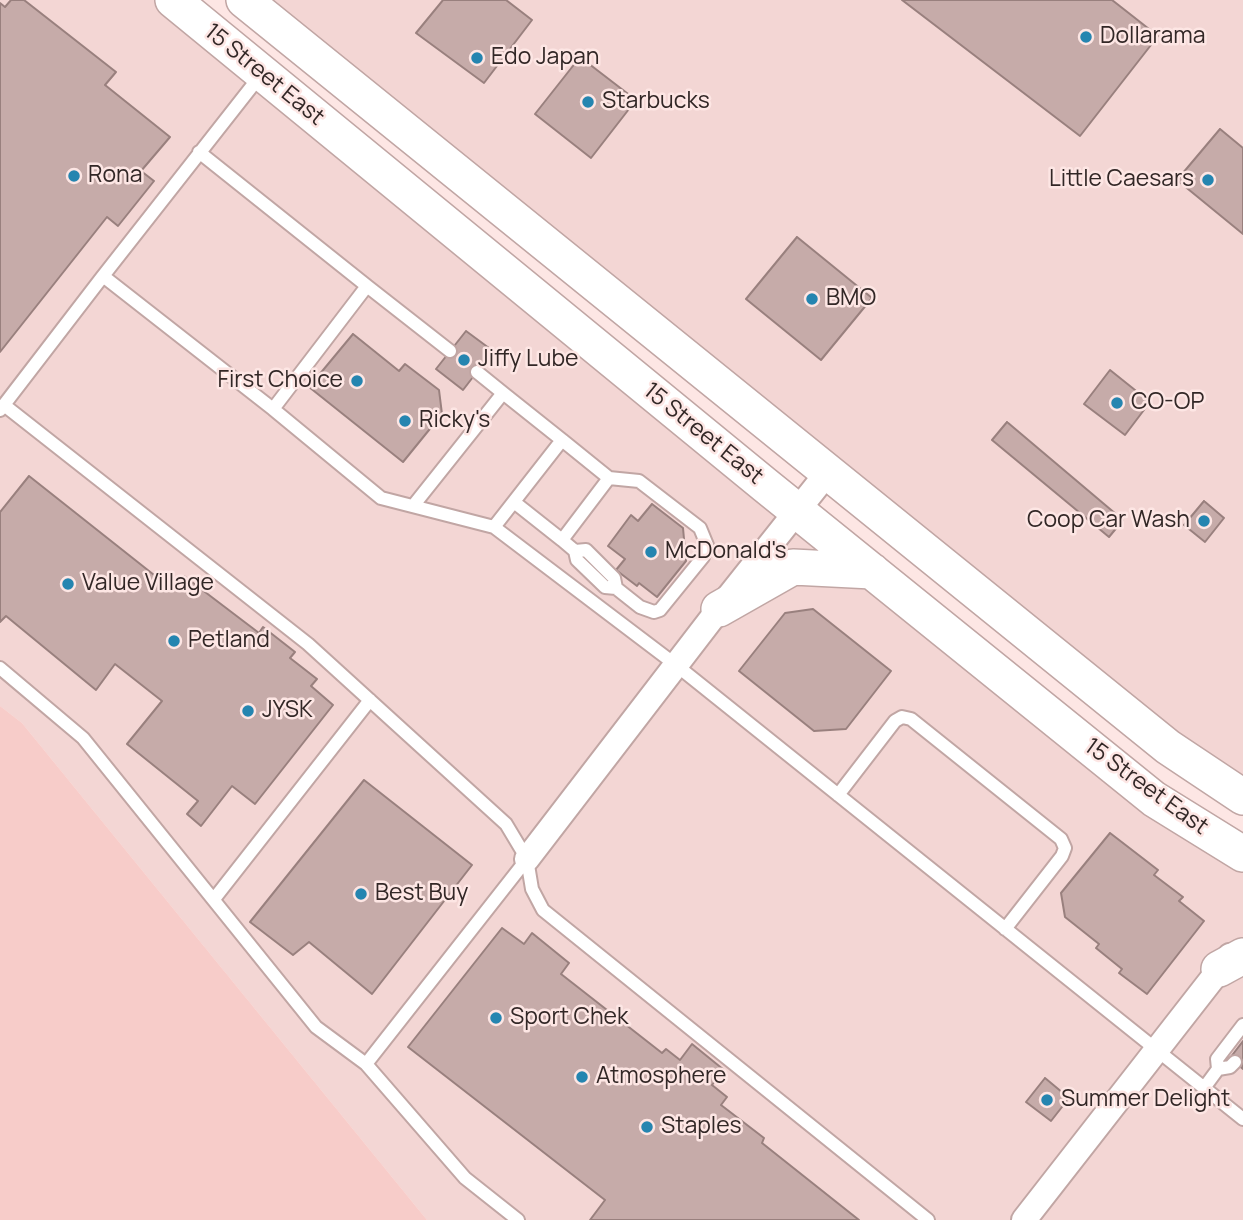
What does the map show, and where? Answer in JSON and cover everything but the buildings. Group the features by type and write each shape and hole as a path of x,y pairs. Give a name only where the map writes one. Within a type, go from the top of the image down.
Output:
{"main road":[{"name":"15 Street East","path":"173,0 797,511 1154,799 1243,854"},
{"name":"15 Street East","path":"244,0 1168,747 1243,797"},
{"path":"719,609 793,567 872,571"}],"street":[{"path":"527,859 828,472"},
{"path":"1024,1220 1156,1050 1231,962 1243,939"}],"lane":[{"path":"262,73 2,407 308,644 506,824 527,859 532,889 543,910 928,1220"},
{"path":"200,152 450,351"},
{"path":"103,276 273,409 381,498 494,527 676,665 1243,1119"},
{"path":"273,409 367,286"},
{"path":"477,372 609,478 639,481 700,528 707,545 703,558 660,610 648,611 616,588 605,587 577,559 575,551 514,502"},
{"path":"414,506 503,393"},
{"path":"494,527 562,440"},
{"path":"562,540 609,478"},
{"path":"0,668 83,738 316,1027 366,1064 465,1178 518,1220"},
{"path":"214,900 370,700"},
{"path":"838,795 895,721 902,717 911,719 1061,839 1065,848 1062,856 1005,929"},
{"path":"366,1064 527,859"},
{"path":"1204,1088 1218,1069 1217,1059 1243,1025"},
{"path":"1218,1069 1230,1067 1235,1062"}],"shaded area":[{"path":"0,0 173,0 1243,854 1243,1220 427,1220 22,723 0,706"},
{"path":"272,0 1243,0 1243,797 828,472"},
{"path":"0,706 22,723 427,1220 0,1220"}],"place":[{"name":"Dollarama","path":"1086,37"},
{"name":"Edo Japan","path":"477,58"},
{"name":"Starbucks","path":"588,102"},
{"name":"Rona","path":"74,176"},
{"name":"Little Caesars","path":"1208,180"},
{"name":"BMO","path":"812,299"},
{"name":"Jiffy Lube","path":"464,360"},
{"name":"First Choice","path":"357,381"},
{"name":"CO-OP","path":"1117,403"},
{"name":"Ricky's","path":"405,421"},
{"name":"Coop Car Wash","path":"1204,521"},
{"name":"McDonald's","path":"651,552"},
{"name":"Value Village","path":"68,584"},
{"name":"Petland","path":"174,641"},
{"name":"JYSK","path":"248,711"},
{"name":"Best Buy","path":"361,894"},
{"name":"Sport Chek","path":"496,1018"},
{"name":"Atmosphere","path":"582,1077"},
{"name":"Summer Delight","path":"1047,1100"},
{"name":"Staples","path":"647,1127"}]}
